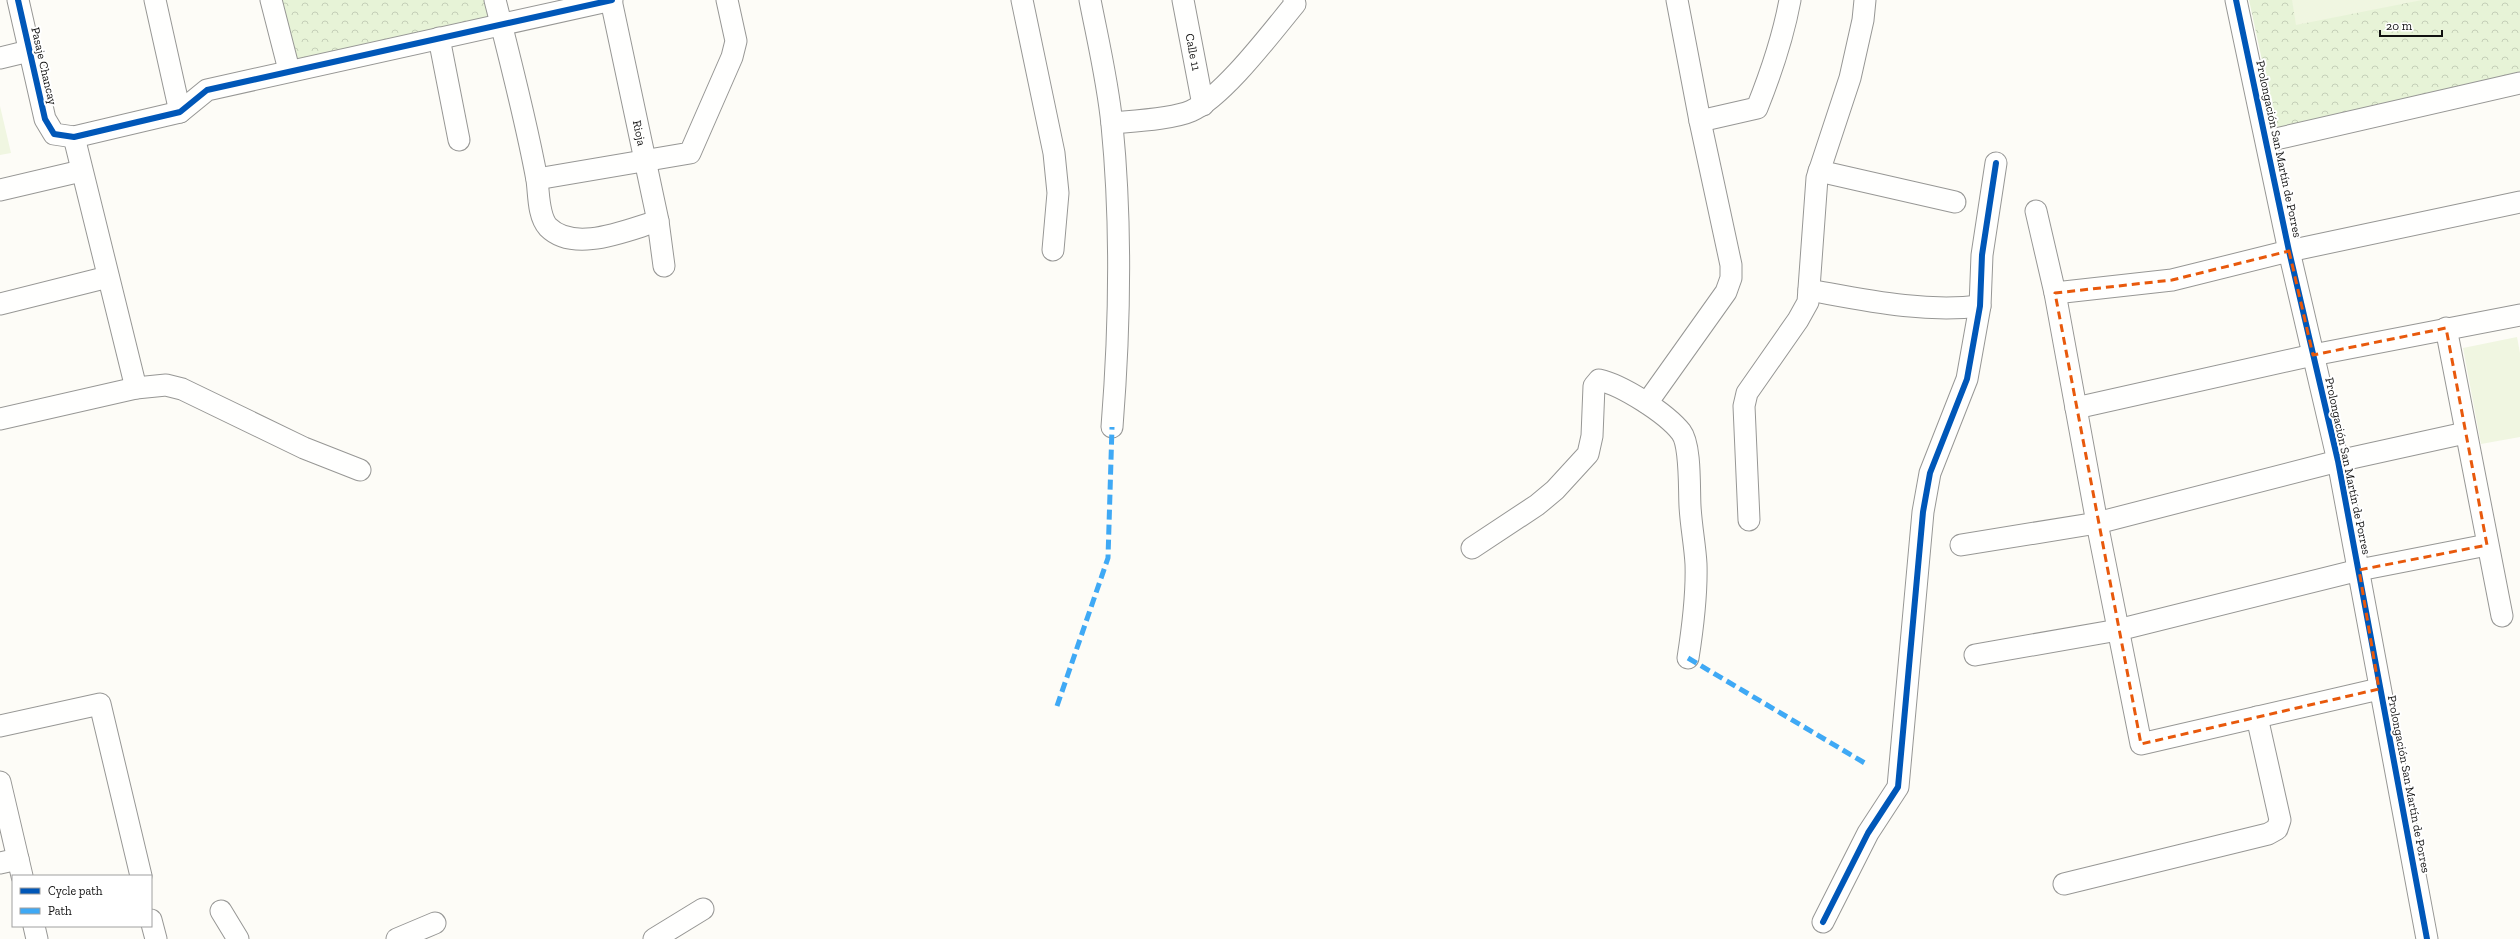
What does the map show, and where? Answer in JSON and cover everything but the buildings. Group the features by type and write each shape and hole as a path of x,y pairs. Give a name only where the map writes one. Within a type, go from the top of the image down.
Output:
{"street":[{"name":"Pasaje Chancay","path":"18,0 45,118 64,136 81,170 136,388"},
{"path":"155,0 180,112"},
{"path":"271,0 288,70"},
{"path":"494,0 501,24 536,179 542,217 549,227 570,237 593,240 658,221"},
{"path":"64,136 180,112 207,90 288,70 611,0"},
{"name":"Rioja","path":"611,0 658,221 664,266"},
{"path":"536,179 645,159 690,153 732,57 736,41 727,0"},
{"path":"1022,0 1054,153 1058,193 1053,250"},
{"path":"1090,0 1112,123 1120,224 1119,311 1112,427"},
{"name":"Calle 11","path":"1183,0 1203,104"},
{"path":"1112,123 1190,112 1203,104 1237,72 1295,4 1294,0"},
{"path":"1647,403 1726,292 1731,278 1731,265 1700,121 1677,0"},
{"path":"1700,121 1757,108 1773,67 1785,27 1790,0"},
{"path":"1749,520 1744,406 1747,393 1798,320 1808,302 1812,224 1819,171 1850,78 1863,20 1865,0"},
{"name":"Prolongación San Martín de Porres","path":"2236,0 2267,141 2289,251 2338,461 2359,570 2379,689 2427,939"},
{"path":"439,38 458,140"},
{"path":"0,58 29,51"},
{"path":"2267,141 2520,83"},
{"path":"1823,922 1868,833 1898,787 1910,637 1923,512 1930,473 1967,380 1980,306 1982,255 1996,163"},
{"path":"0,190 81,170"},
{"path":"1819,171 1955,202"},
{"path":"2055,293 2172,280 2289,251 2520,202"},
{"path":"2036,211 2055,293 2096,523 2141,744 2379,689"},
{"path":"0,304 108,277"},
{"path":"1809,290 1886,304 1950,310 1980,306"},
{"path":"2076,408 2313,355 2446,328 2520,315"},
{"path":"2446,328 2464,433 2502,616"},
{"path":"1472,548 1543,500 1588,454 1592,436 1594,386 1599,380 1611,383 1647,403 1682,432 1689,464 1690,507 1696,563 1694,617 1688,658"},
{"path":"0,419 136,388 166,385 182,388 304,448 360,470"},
{"path":"1961,544 2096,523 2338,461 2464,433"},
{"path":"1975,655 2118,630 2359,570 2487,546"},
{"path":"0,726 100,704 141,875"},
{"path":"2064,884 2268,834 2277,829 2280,820 2257,717"},
{"path":"0,782 14,866"},
{"path":"654,939 703,909"},
{"path":"221,911 238,939"},
{"path":"397,939 435,923"},
{"path":"152,924 156,939"},
{"path":"34,927 37,939"}],"highlighted area":[{"path":"2289,251 2313,355 2446,328 2487,545 2359,570 2379,689 2141,744 2055,293 2172,280"}],"green space":[{"path":"279,0 489,0 494,20 294,60"},
{"path":"2249,0 2520,0 2520,81 2277,130"},
{"path":"2292,0 2422,0 2296,25"},
{"path":"0,106 11,153 0,155"},
{"path":"2517,337 2520,353 2520,437 2481,444 2463,348"}],"marked path":[{"path":"1057,706 1108,558 1112,427"},
{"path":"1688,658 1868,765"}],"cycle path":[{"path":"18,0 45,119 54,134 74,137 180,112 207,90 612,0"},
{"path":"2236,0 2289,251 2338,461 2427,939"},
{"path":"1823,922 1868,833 1898,787 1923,512 1930,473 1967,379 1980,306 1982,255 1996,163"}]}
